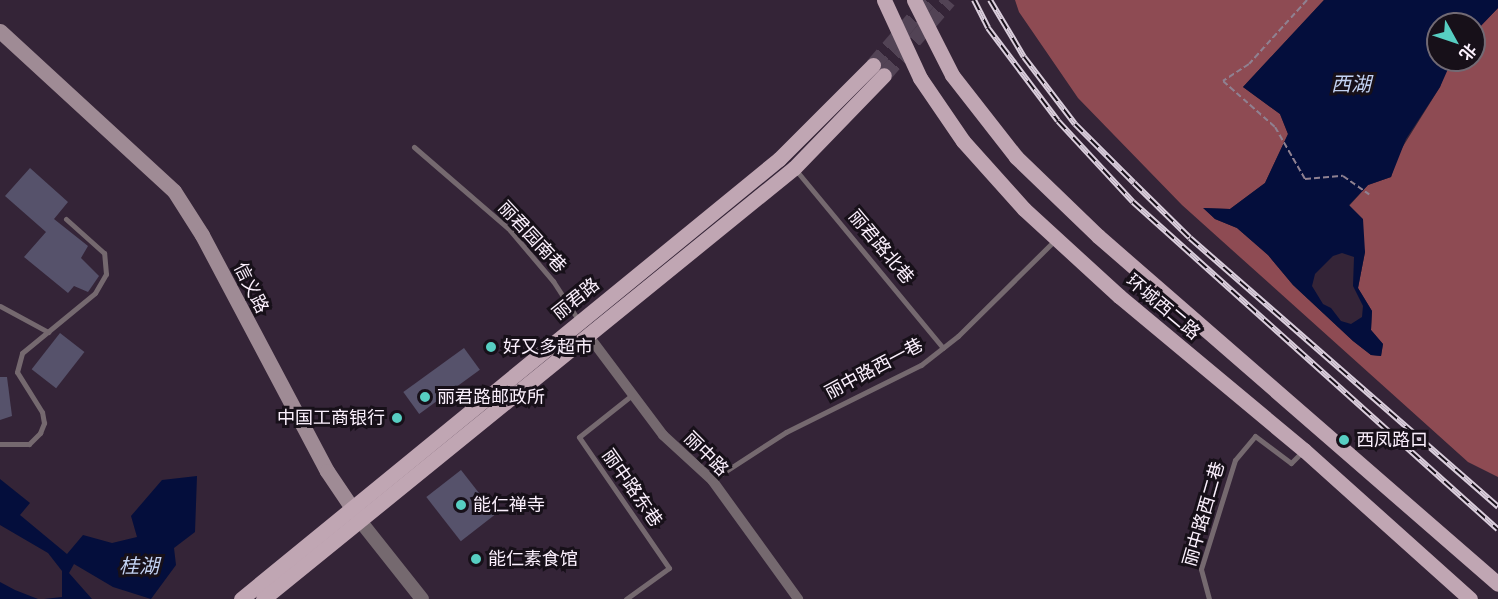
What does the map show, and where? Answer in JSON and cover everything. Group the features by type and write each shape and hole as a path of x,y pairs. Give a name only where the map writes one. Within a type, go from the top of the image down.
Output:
{"main road":[{"name":"环城西二路","path":"884,0 920,78 963,141 1024,209 1058,237 1119,296 1304,450 1470,599"},
{"name":"环城西二路","path":"914,0 952,75 1016,157 1098,236 1498,584"},
{"name":"信义路","path":"0,31 174,191 202,235 327,471 361,522"},
{"name":"丽君路","path":"240,599 779,159 879,70 794,168 361,522 263,599"}],"street":[{"name":"丽中路","path":"588,335 663,435 712,480 798,599"},
{"name":"信义路","path":"361,522 422,599"}],"lane":[{"name":"丽君园南巷","path":"414,147 508,228 553,281 588,335"},
{"name":"丽君路北巷","path":"794,168 943,348"},
{"path":"0,444 29,444 43,429 42,412 16,369 22,353 95,293 106,274 104,253 66,219"},
{"name":"丽中路西一巷","path":"712,480 786,432 921,365 943,348 1058,237"},
{"path":"0,306 48,332"},
{"name":"丽中路东巷","path":"626,599 669,568 579,437 632,395"},
{"name":"丽中路西二巷","path":"1209,599 1201,569 1234,459 1255,435 1291,463 1304,450"}],"path":[{"path":"1307,0 1249,64 1223,81 1275,127 1283,145 1305,179 1343,176 1369,194"}],"shaded area":[{"path":"1015,0 1324,0 1243,87 1280,114 1288,134 1265,183 1230,209 1204,208 1215,219 1237,228 1268,255 1293,285 1353,341 1371,355 1381,356 1383,344 1371,330 1372,311 1358,288 1365,252 1349,206 1368,185 1391,177 1397,156 1440,87 1445,72 1486,72 1486,20 1498,8 1498,477 1468,462 1182,205 1078,98 1019,12"}],"water":[{"name":"西湖","path":"1324,0 1498,0 1498,8 1486,20 1486,12 1426,12 1426,72 1447,72 1440,87 1406,139 1391,177 1368,185 1349,205 1363,219 1365,252 1358,288 1372,311 1371,330 1383,344 1381,356 1371,355 1353,341 1293,285 1268,255 1237,228 1215,219 1203,208 1230,209 1265,183 1288,134 1280,114 1243,87","holes":["1342,253 1354,257 1353,286 1363,306 1362,317 1351,324 1341,321 1331,308 1323,304 1312,286 1315,274 1333,256"]},
{"name":"桂湖","path":"197,476 195,532 174,548 176,565 151,599 113,587 74,564 69,573 92,599 44,599 62,597 62,571 48,553 0,525 0,479 30,503 20,515 67,554 83,535 112,543 137,537 131,516 162,480"},
{"path":"0,582 15,590 38,599 0,599"}],"building":[{"path":"30,168 68,202 54,219 88,246 81,258 99,276 88,292 74,286 68,293 24,257 46,232 5,196"},
{"path":"60,333 84,352 56,388 32,369"},
{"path":"464,348 480,370 419,414 403,392"},
{"path":"0,377 7,377 12,416 0,420"},
{"name":"能仁禅寺","path":"461,470 495,514 461,541 426,497"}],"tunnel":[{"path":"873,65 929,0"},
{"path":"884,75 949,0"}],"railway":[{"path":"974,0 988,28 1058,121 1133,202 1498,529"},
{"path":"990,0 1024,57 1075,124 1134,183 1190,238 1498,507"}],"place":[{"name":"好又多超市","path":"491,347"},
{"name":"丽君路邮政所","path":"425,397"},
{"name":"中国工商银行","path":"397,418"},
{"name":"西凤路口","path":"1344,440"},
{"name":"能仁禅寺","path":"461,505"},
{"name":"能仁素食馆","path":"476,559"}]}
